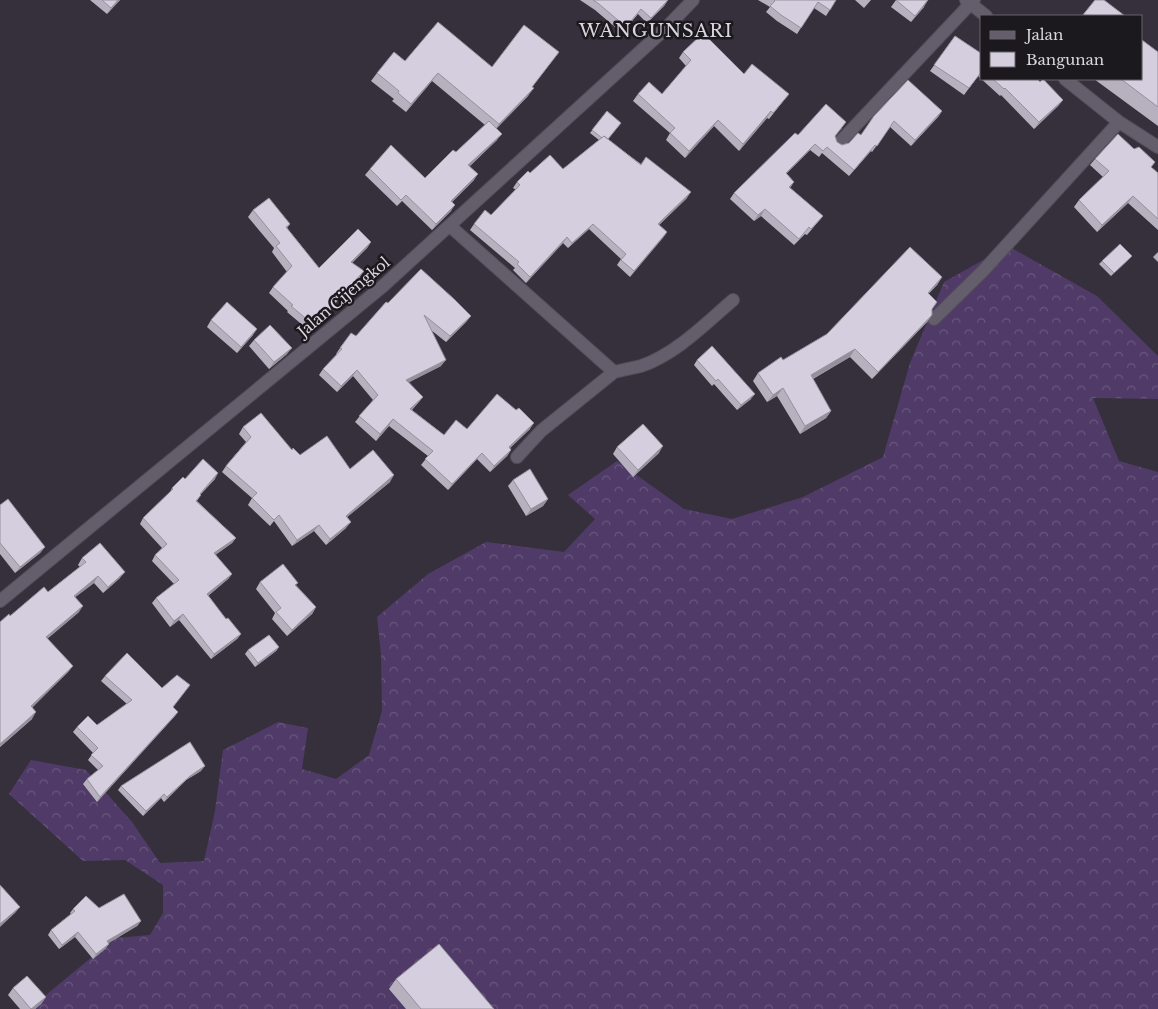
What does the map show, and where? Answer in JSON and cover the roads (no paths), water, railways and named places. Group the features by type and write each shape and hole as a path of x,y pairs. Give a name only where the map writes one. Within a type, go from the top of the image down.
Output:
{"street":[{"name":"Jalan Cijengkol","path":"0,601 361,305 665,29 693,0"},
{"path":"839,143 970,1 985,15"},
{"path":"1066,80 1119,122 1158,148"},
{"path":"934,319 983,271 1119,122"},
{"path":"450,226 614,372"},
{"path":"516,457 541,431 614,372 642,365 668,352 733,300"}],"district":[{"name":"WANGUNSARI","path":"656,31"}]}
